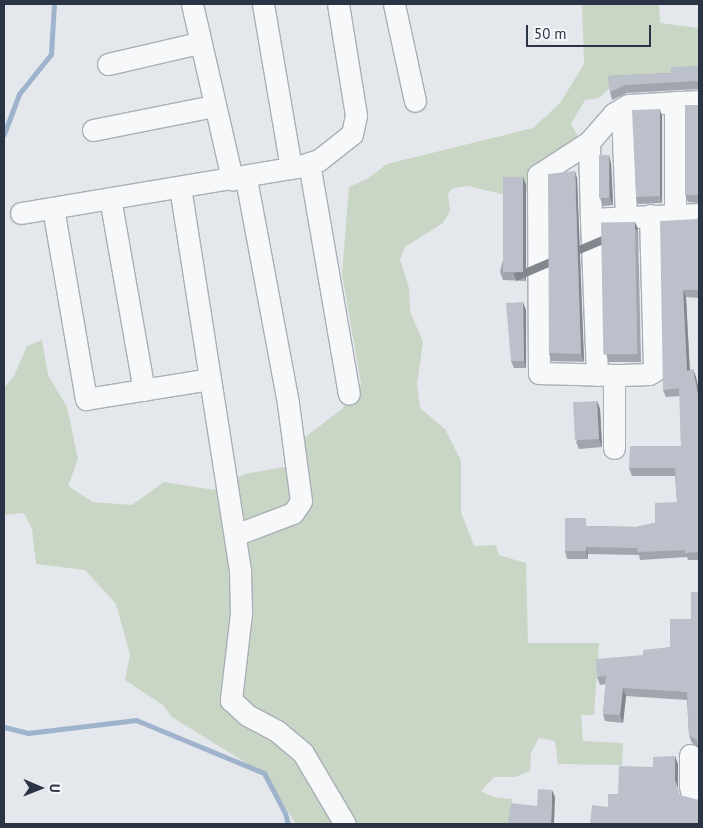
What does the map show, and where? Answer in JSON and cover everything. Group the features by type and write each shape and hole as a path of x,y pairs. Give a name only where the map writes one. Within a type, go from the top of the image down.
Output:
{"street":[{"path":"192,4 213,106 239,179 288,403 301,500 293,513 235,536"},
{"path":"262,4 300,166 349,394"},
{"path":"21,213 239,179 320,160 352,134 356,115 338,4"},
{"path":"394,4 415,101"},
{"path":"108,64 199,44"},
{"path":"650,215 655,367 649,374 542,375 538,363 537,178 589,142 613,114 622,109 636,104 699,100"},
{"path":"675,102 675,215"},
{"path":"93,130 213,106"},
{"path":"622,109 626,217"},
{"path":"589,142 591,219 605,375 614,448"},
{"path":"180,187 240,571 241,613 231,700 247,715 277,730 303,753 345,824"},
{"path":"110,198 144,390"},
{"path":"53,208 86,398 209,379"},
{"path":"591,219 699,214"},
{"path":"690,755 690,786 692,794 699,796"}],"green space":[{"path":"582,4 659,4 660,23 699,28 699,75 618,81 599,98 585,100 571,124 578,136 529,192 505,195 469,186 453,188 448,194 450,211 443,223 405,247 400,259 409,288 410,311 423,342 417,384 420,408 445,429 461,461 461,512 474,546 496,545 499,555 526,563 528,643 599,643 594,715 581,715 583,741 623,743 622,765 558,764 555,741 539,738 531,753 530,771 515,777 494,777 481,791 493,797 512,799 511,824 296,824 264,774 172,717 163,705 125,680 130,655 116,604 85,570 36,564 32,529 24,513 4,515 4,388 14,376 27,346 42,340 48,375 67,407 78,459 68,486 93,502 132,505 164,482 214,490 244,474 295,465 296,444 342,409 361,384 342,274 349,187 367,179 387,164 533,128 560,103 584,64"}],"building":[{"path":"699,66 699,82 625,85 610,92 608,76 671,73 671,67"},
{"path":"685,105 699,105 699,195 685,195"},
{"path":"660,109 660,196 636,197 632,110"},
{"path":"599,155 609,155 609,198 599,198"},
{"path":"575,171 581,354 549,353 548,174"},
{"path":"503,177 523,177 523,272 503,272"},
{"path":"699,217 699,290 683,290 687,371 693,369 699,399 699,552 685,553 685,550 638,552 637,548 586,547 586,551 565,551 565,518 586,518 586,526 636,527 655,523 655,503 677,502 675,468 629,468 630,446 681,446 679,388 663,390 660,221 697,219"},
{"path":"635,222 637,354 603,355 601,223"},
{"path":"523,302 524,361 511,361 506,303"},
{"path":"597,401 599,439 575,440 573,402"},
{"path":"691,592 699,592 699,766 698,741 689,735 687,692 623,688 620,715 603,714 606,676 597,677 596,659 643,655 643,650 670,647 670,619 691,619"},
{"path":"675,756 675,781 680,795 699,800 699,824 590,824 592,805 608,807 608,794 618,794 619,766 653,767 653,757"},
{"path":"538,789 552,790 551,824 508,824 511,803 537,806"}],"waterway":[{"path":"4,134 19,94 51,54 54,4"},
{"path":"4,727 28,733 136,720 264,773 285,813 288,824"}]}
